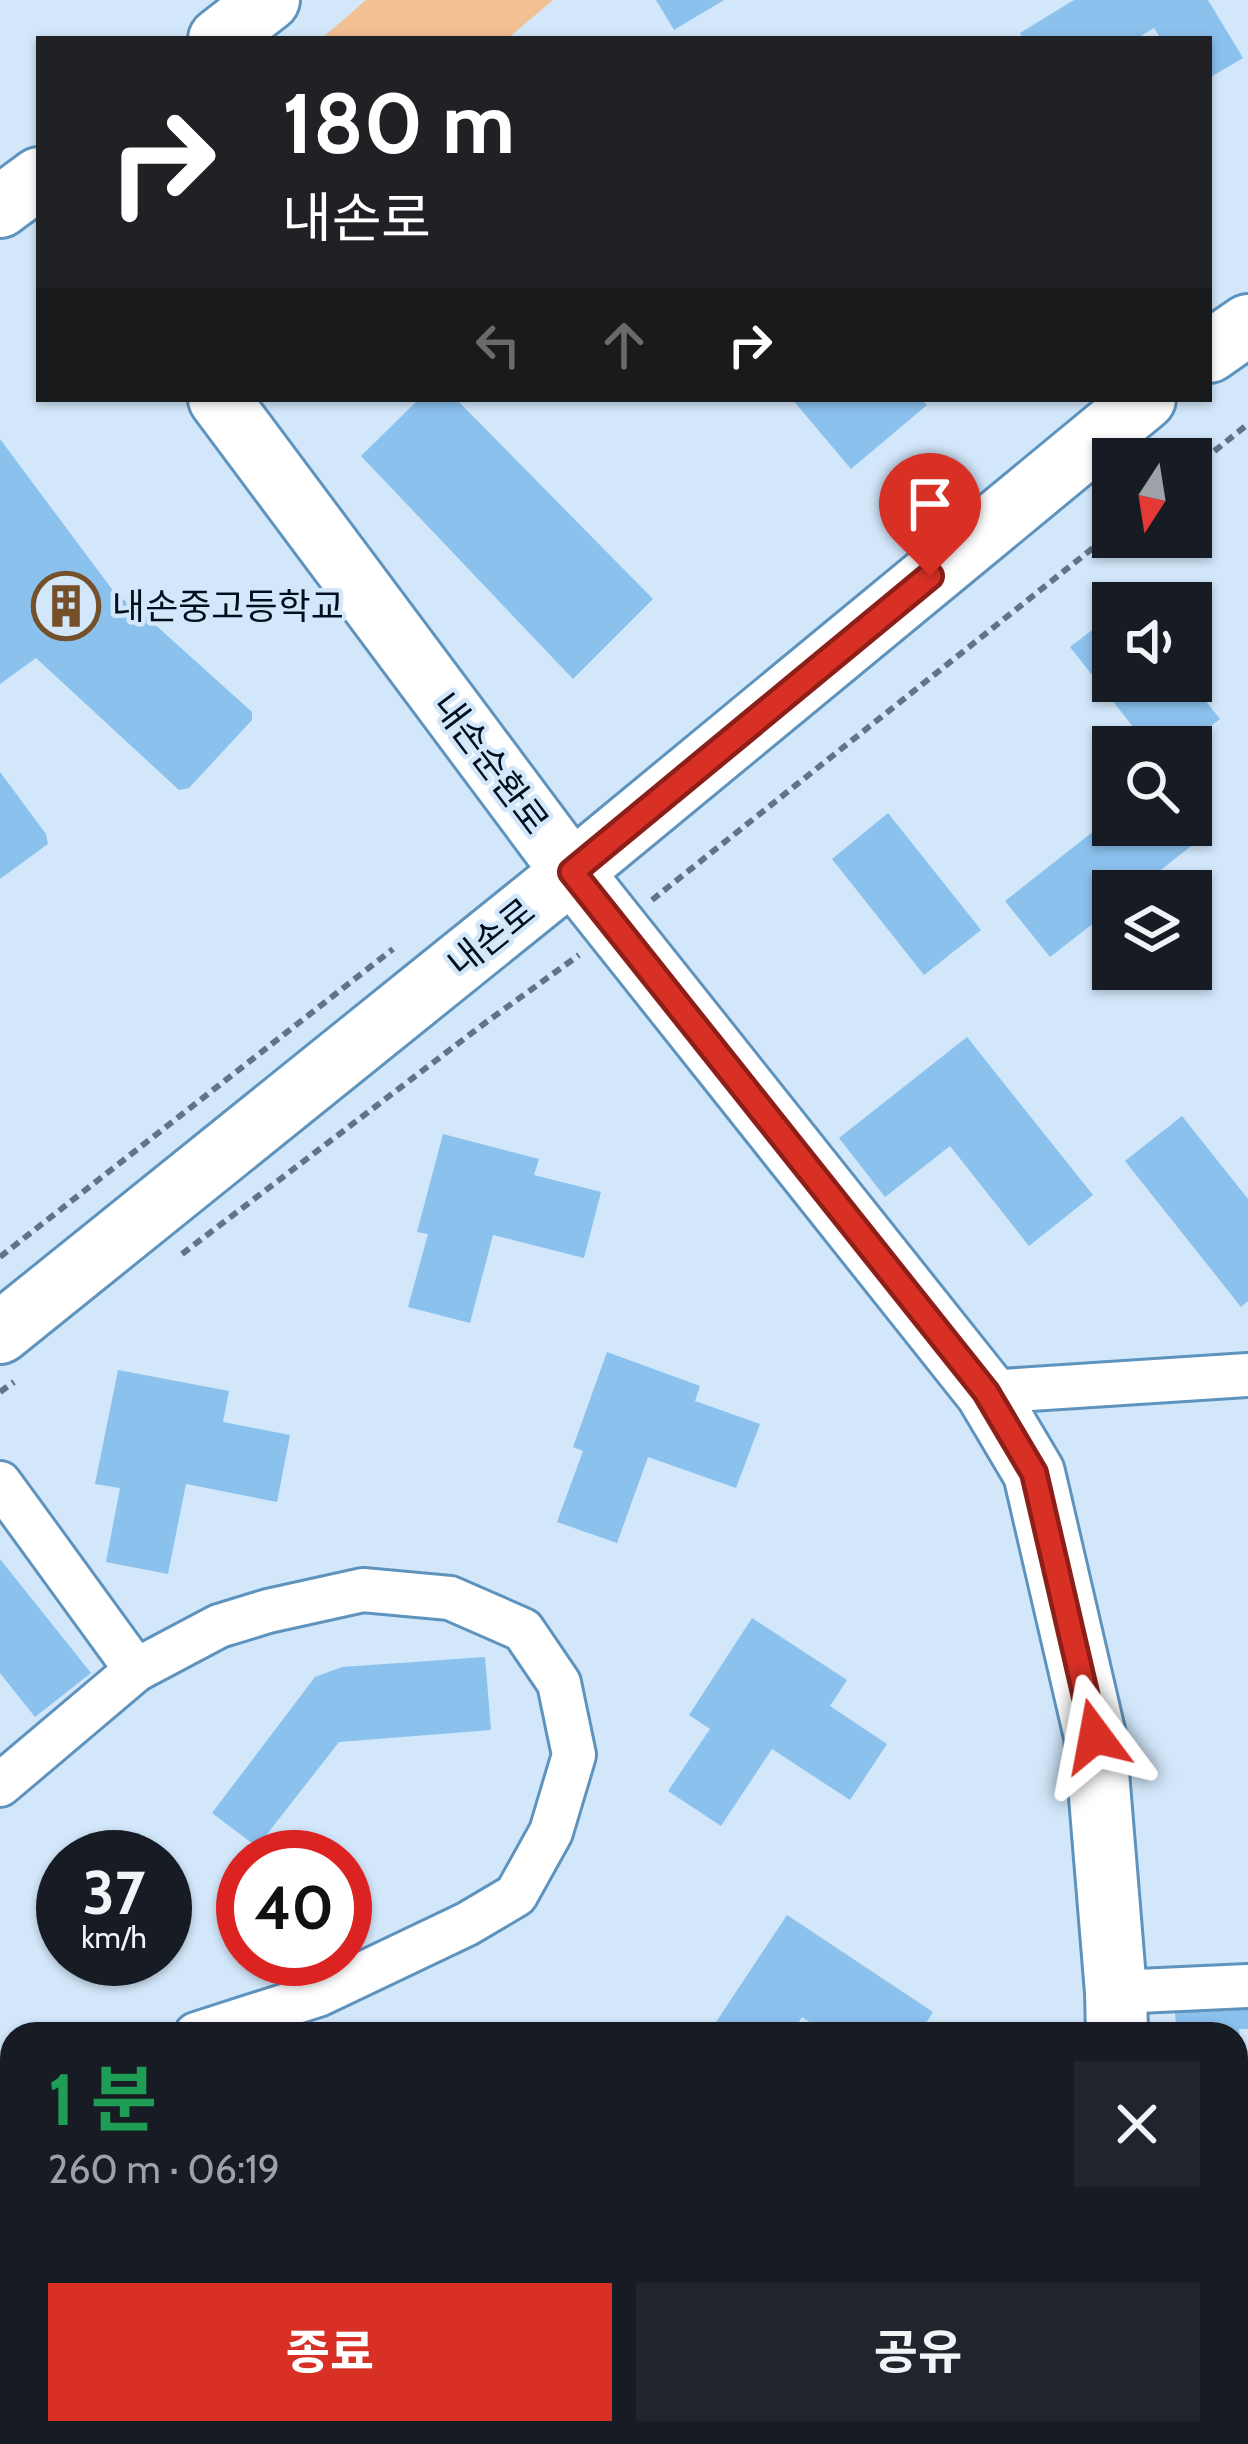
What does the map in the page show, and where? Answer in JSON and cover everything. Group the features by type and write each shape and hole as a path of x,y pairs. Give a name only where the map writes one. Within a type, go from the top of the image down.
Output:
{"street":[{"path":"223,36 269,0"},
{"path":"0,207 36,180"},
{"path":"1212,350 1248,326"},
{"name":"내손순환로","path":"221,402 572,872 986,1392 1034,1473 1095,1736 1116,2013"},
{"name":"내손로","path":"9,1356 572,872 1141,402"},
{"path":"986,1392 1248,1375"},
{"path":"0,1483 136,1670"},
{"path":"0,1785 136,1670 219,1626 268,1611 363,1590 450,1598 523,1630 559,1683 574,1755 551,1832 516,1895 318,1996 235,2022"},
{"path":"1116,2013 1248,1986"}],"path":[{"path":"1212,453 1248,424"},
{"path":"168,1264 617,928 1092,549"},
{"path":"0,1392 9,1356"}],"shaded area":[{"path":"366,0 553,0 511,36 324,36"}],"building":[{"path":"656,0 724,0 674,30"},
{"path":"1074,0 1208,0 1243,58 1212,76 1212,36 1159,36 1154,28 1141,36 1020,33"},
{"path":"416,402 459,402 653,599 573,679 361,456"},
{"path":"795,402 927,405 851,469"},
{"name":"내손중고등학교","path":"0,439 114,592 252,712 252,720 189,788 179,790 36,658 0,684"},
{"path":"1092,630 1092,675 1070,647"},
{"path":"1113,702 1207,702 1220,719 1211,726 1132,726"},
{"path":"0,772 46,834 48,844 0,879"},
{"path":"888,813 981,930 924,975 832,859"},
{"path":"1092,833 1092,846 1191,846 1161,870 1092,870 1092,924 1050,957 1005,901"},
{"path":"967,1037 1093,1195 1029,1246 950,1146 885,1197 839,1138"},
{"path":"1182,1116 1248,1199 1248,1301 1241,1307 1125,1161"},
{"path":"443,1134 539,1159 534,1175 601,1192 584,1258 493,1235 470,1323 408,1307 428,1234 417,1232"},
{"path":"607,1352 700,1386 695,1401 760,1424 736,1488 648,1457 617,1543 557,1522 583,1451 573,1447"},
{"path":"118,1370 229,1391 223,1422 290,1435 277,1502 186,1484 168,1574 106,1562 120,1488 95,1484"},
{"path":"0,1559 91,1673 35,1717 0,1673"},
{"path":"752,1618 847,1680 830,1706 887,1744 850,1800 772,1749 721,1826 668,1791 710,1729 689,1715"},
{"path":"485,1657 491,1730 339,1742 270,1830 234,1830 212,1813 315,1677 342,1667"},
{"path":"787,1915 933,2012 927,2022 810,2022 802,2017 799,2022 716,2022"},
{"path":"1248,2007 1248,2022 1176,2022 1175,2013"}],"place":[{"name":"내손중고등학교","path":"66,606"}],"route":[{"path":"930,576 572,872 986,1392 1034,1473 1095,1736"}]}
